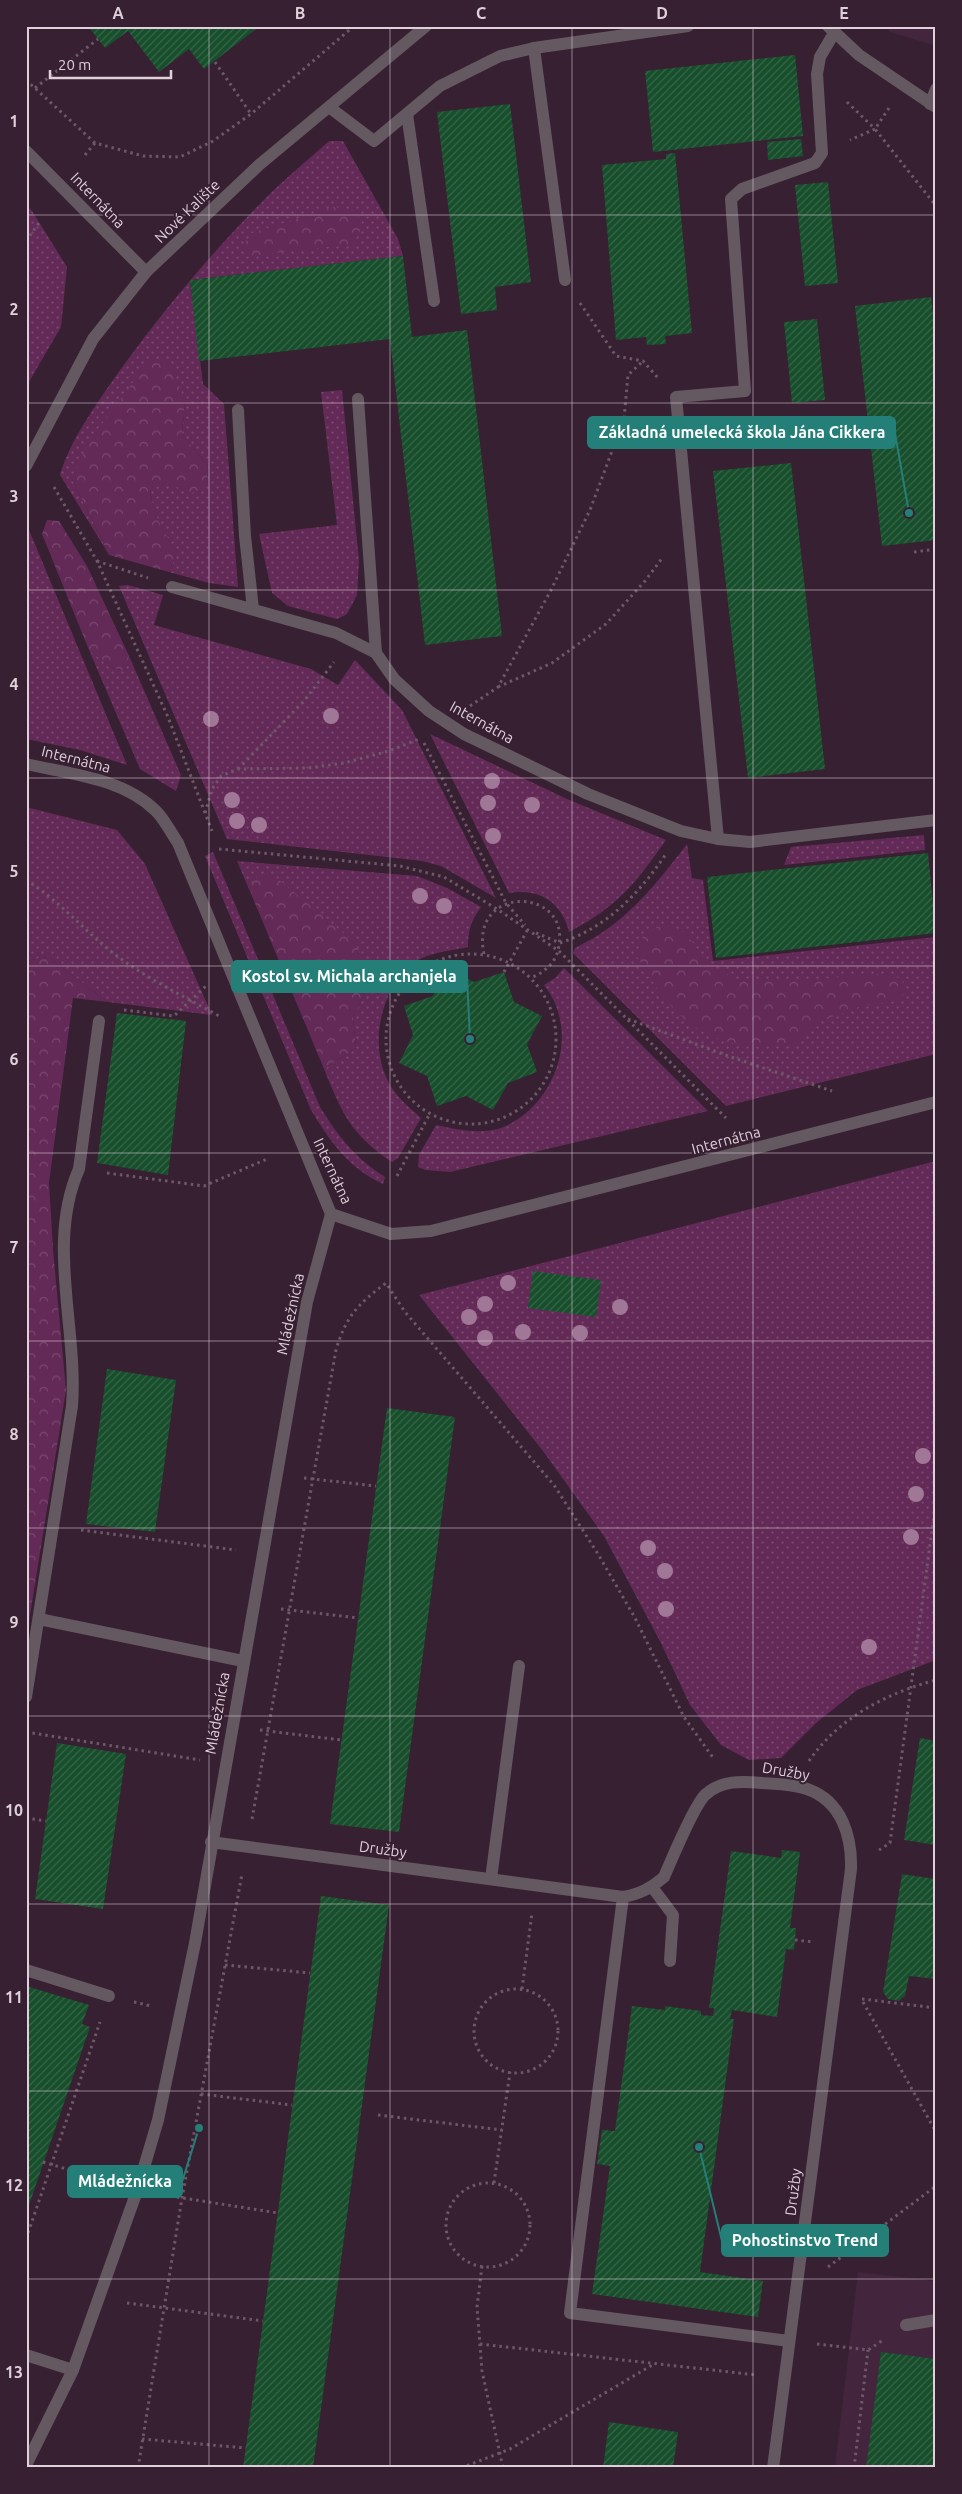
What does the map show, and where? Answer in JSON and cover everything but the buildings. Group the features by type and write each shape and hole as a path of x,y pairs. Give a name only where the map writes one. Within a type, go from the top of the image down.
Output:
{"street":[{"name":"Nové Kalište","path":"26,466 93,339 146,272 258,165 426,26"},
{"path":"329,107 374,141 440,86 500,56 534,48 688,26"},
{"path":"718,839 676,397 745,391 731,199 742,189 814,163 822,153 817,74 820,57 831,30 860,55 933,106 936,88"},
{"path":"534,48 565,280"},
{"path":"407,114 434,301"},
{"name":"Internátna","path":"26,151 146,272"},
{"path":"358,399 376,653"},
{"path":"238,410 246,536 254,609"},
{"path":"172,586 336,633 376,653"},
{"name":"Internátna","path":"376,653 394,679 429,711 464,734 588,794 681,831 718,839 750,842 936,820"},
{"name":"Internátna","path":"26,764 108,782 135,795 157,812 178,843 331,1214 391,1234 432,1231 936,1102"},
{"path":"26,1697 72,1406 74,1379 65,1268 65,1219 70,1191 79,1169 99,1021"},
{"name":"Mládežnícka","path":"26,2465 73,2370 137,2191 158,2120 172,2062 195,1943 211,1842 307,1302 331,1214"},
{"path":"39,1619 243,1661"},
{"path":"491,1879 519,1666"},
{"name":"Družby","path":"211,1842 623,1897 637,1894 652,1887 664,1877 705,1795 730,1782 793,1785 808,1789 821,1796 840,1815 849,1838 851,1869 773,2468"},
{"path":"652,1887 673,1915 670,1961"},
{"path":"623,1897 570,2313 789,2341"},
{"path":"26,1970 109,1996"},
{"path":"906,2325 936,2320"},
{"path":"26,2355 73,2370"}],"path":[{"path":"26,80 95,143 143,156 180,157 214,141 251,114 354,26"},
{"path":"35,88 98,39"},
{"path":"214,62 251,114"},
{"path":"890,108 875,129 936,206"},
{"path":"85,155 95,143"},
{"path":"26,241 41,220"},
{"path":"26,232 30,236"},
{"path":"565,280 616,356 643,361 676,397"},
{"path":"498,687 551,590 590,510 624,419 628,375 643,361"},
{"path":"54,487 97,561 168,717 212,831"},
{"path":"447,723 498,687 552,663 606,624 645,581 663,556 689,535"},
{"path":"914,552 936,549"},
{"path":"97,561 172,586"},
{"path":"238,769 304,701 333,664 348,639"},
{"path":"418,731 506,903 528,929 560,943 580,936 617,912 652,875 681,831"},
{"path":"205,814 212,789 221,776 238,769 308,768 344,763 388,751 422,738"},
{"path":"219,849 400,866 444,877 528,929 558,951 726,1118"},
{"path":"26,880 46,892 108,949 152,981 220,1017"},
{"path":"484,954 482,932 487,920 497,909 506,903 518,900 530,901 542,906 558,926 560,943 553,963 543,972 531,978"},
{"path":"504,972 528,929"},
{"path":"454,954 484,954 509,963 531,978 548,1000 556,1026 556,1053 547,1079 530,1101 508,1117 482,1125 454,1124 429,1115 406,1096 390,1070 384,1041 389,1011 403,985 426,966 454,954"},
{"path":"99,1021 109,1008 174,1016 206,985"},
{"path":"625,1018 731,1058 832,1092"},
{"path":"397,1176 429,1115"},
{"path":"79,1169 204,1186 267,1159"},
{"path":"138,2468 182,2198 336,1350 342,1329 352,1312 386,1283 405,1312 554,1485 598,1554 635,1618 684,1717 730,1782"},
{"path":"276,1475 376,1486"},
{"path":"851,1869 890,1843 936,1500"},
{"path":"53,1526 262,1554"},
{"path":"302,1611 358,1618"},
{"path":"793,1785 811,1758 833,1732 864,1709 910,1687 936,1680"},
{"path":"26,1732 225,1764"},
{"path":"282,1732 341,1740"},
{"path":"26,1818 46,1821"},
{"path":"522,1989 536,1885"},
{"path":"839,1963 862,1999 936,2132"},
{"path":"225,1965 310,1973"},
{"path":"522,1989 536,1994 548,2002 555,2015 559,2029 557,2043 550,2056 540,2066 526,2072 510,2072 498,2069 487,2062 479,2052 474,2026 482,2008 496,1994 508,1990 522,1989"},
{"path":"26,2239 109,1996"},
{"path":"862,1999 936,2008"},
{"path":"494,2183 510,2072"},
{"path":"201,2094 292,2105"},
{"path":"378,2115 502,2130"},
{"path":"43,2162 88,2176"},
{"path":"494,2183 508,2188 520,2196 527,2209 530,2222 529,2237 522,2250 512,2260 499,2266 482,2266 470,2263 460,2256 452,2246 447,2233 447,2220 450,2207 468,2188 480,2184 494,2183"},
{"path":"796,2291 936,2186"},
{"path":"137,2191 278,2213"},
{"path":"482,2266 477,2307 482,2370 503,2468"},
{"path":"99,2300 263,2322"},
{"path":"789,2341 868,2350 854,2468"},
{"path":"480,2344 784,2378"},
{"path":"461,2468 501,2452 655,2363"},
{"path":"142,2439 246,2448"}],"shaded area":[{"path":"885,26 936,26 936,46 890,32"},
{"path":"858,2272 936,2281 936,2468 835,2468"}],"green space":[{"path":"329,141 343,141 398,239 403,256 191,280 244,220 288,177"},
{"path":"26,205 32,211 67,267 61,327 26,387"},
{"path":"334,207 354,210 363,225 353,244 250,256 242,247 252,233"},
{"path":"190,281 203,384 224,404 238,587 209,583 169,572 177,552 159,522 153,507 150,489 166,483 207,486 208,466 182,434 185,402 72,479 109,555 60,475 77,435 93,409 135,350"},
{"path":"151,358 171,364 185,402 182,434 208,466 207,486 192,493 166,483 150,490 159,522 177,552 169,572 109,555 72,479 89,441"},
{"path":"342,390 359,561 357,595 347,614 337,619 288,606 272,593 259,534 337,525 321,392"},
{"path":"47,520 59,521 87,566 129,656 125,671 113,668 89,650 42,534"},
{"path":"29,530 127,765 80,750 26,739 26,537"},
{"path":"128,585 163,595 154,625 311,669 338,685 355,660 402,710 496,898 441,866 422,861 227,839 119,586"},
{"path":"89,650 113,668 125,671 129,656 181,775 176,791 140,769"},
{"path":"430,734 567,799 666,840 645,869 624,893 586,923 569,932 561,913 548,899 530,893 509,893"},
{"path":"26,807 117,830 145,864 212,1015 108,1002 48,957 26,961"},
{"path":"924,835 925,850 784,865 791,847"},
{"path":"687,844 692,878 703,880 713,961 936,937 936,1054 726,1106 573,953 575,948 609,928 624,916 663,875"},
{"path":"213,852 320,1107 356,1155 385,1177 383,1184 360,1170 341,1153 311,1110 205,856"},
{"path":"237,861 417,876 447,888 481,907 471,926 468,947 426,956 414,963 402,974 386,1002 379,1034 379,1051 382,1066 394,1092 421,1118 398,1158 392,1162 367,1142 349,1122 336,1098 324,1069 356,1048 353,1017 365,993 252,883 252,896"},
{"path":"259,874 272,874 354,942 368,967 365,993 353,1017 356,1048 324,1069 252,896 252,883"},
{"path":"664,925 686,933 706,962 737,980 794,981 877,974 900,978 907,989 899,1001 864,1005 821,1021 796,1044 751,1047 724,1041 692,1025 679,1014 657,988 636,955 644,934"},
{"path":"48,957 108,1002 73,998 49,1183 66,1390 26,1640 26,961"},
{"path":"564,968 708,1111 450,1172 425,1170 418,1167 419,1155 436,1125 472,1131 500,1128 525,1114 540,1099 551,1082 562,1042 561,1022 555,1003 544,985 555,978"},
{"path":"936,1161 936,1660 857,1690 816,1723 781,1758 749,1760 721,1745 690,1705 661,1643 604,1536 543,1451 419,1295"}],"place":[{"name":"Základná umelecká škola Jána Cikkera","path":"909,513"},
{"name":"Kostol sv. Michala archanjela","path":"470,1039"},
{"name":"Mládežnícka","path":"199,2128"},
{"name":"Pohostinstvo Trend","path":"699,2147"}]}
